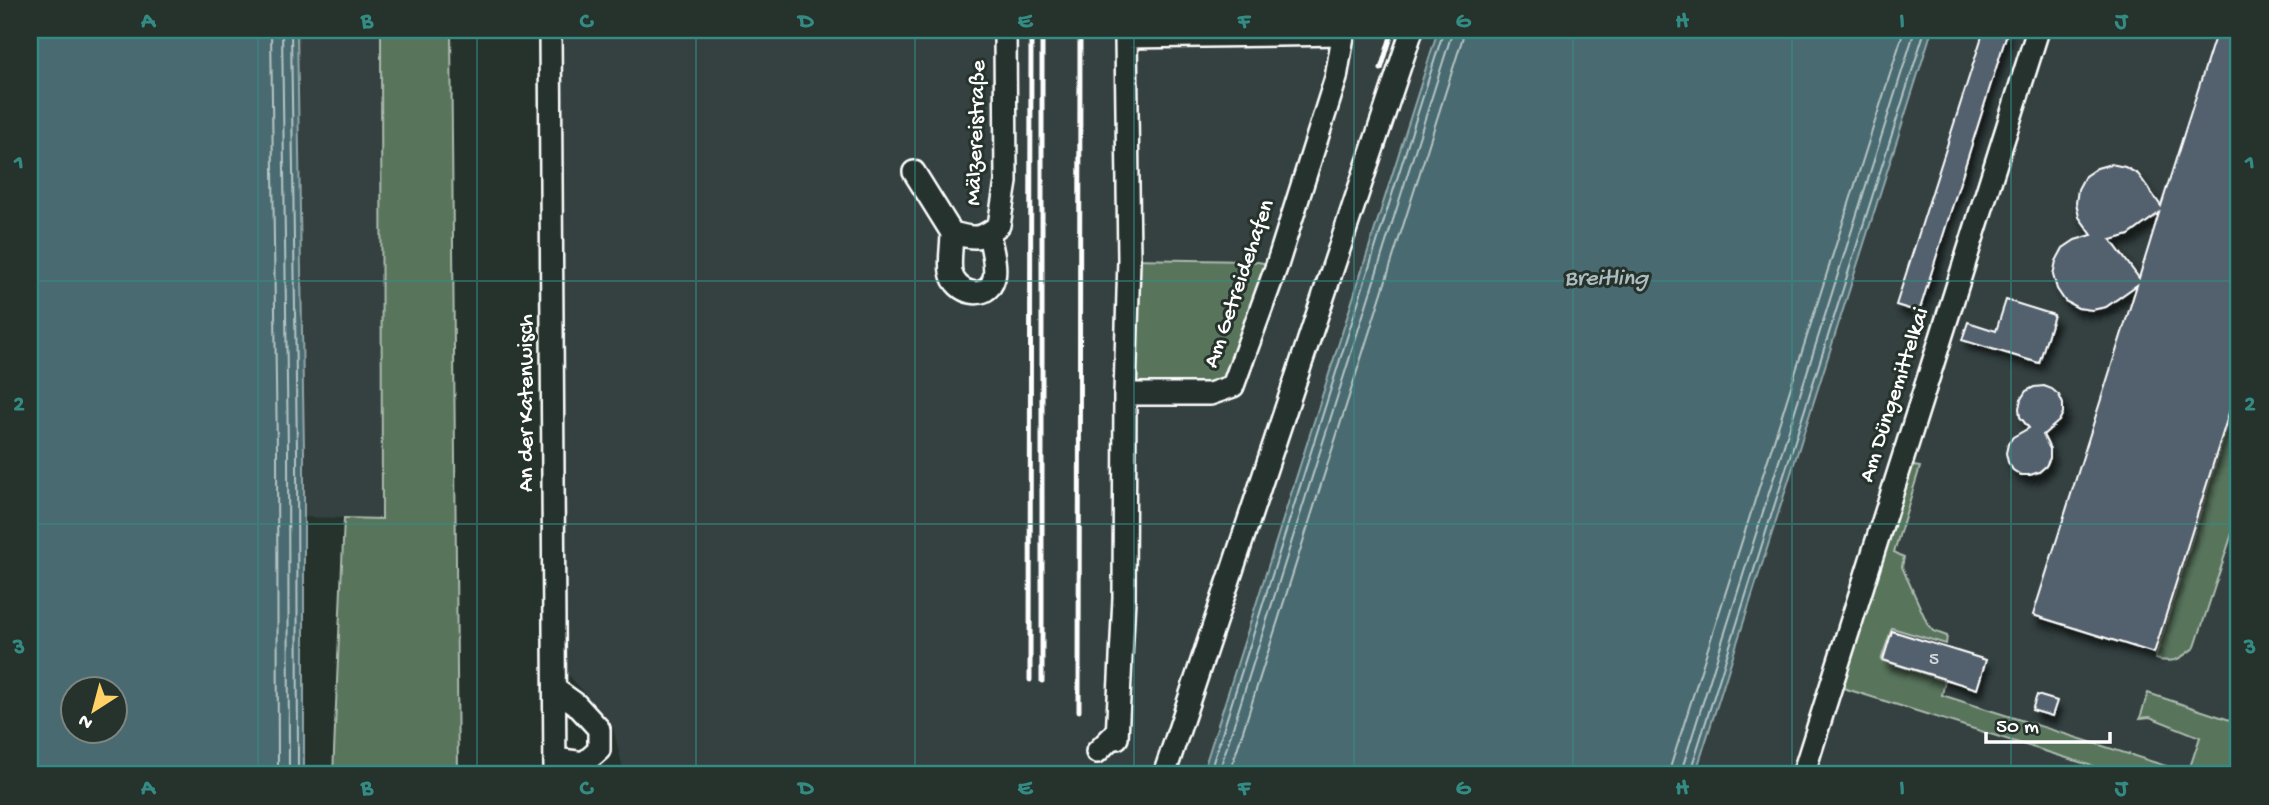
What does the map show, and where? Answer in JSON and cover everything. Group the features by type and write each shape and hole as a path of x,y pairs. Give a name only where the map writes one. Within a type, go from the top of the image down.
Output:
{"street":[{"name":"An der Katenwisch","path":"550,30 555,767"},
{"name":"Mälzereistraße","path":"989,234 995,275 991,286 981,293 967,292 957,285 951,273 952,233 973,239 989,234 999,225 1006,182 1005,30"},
{"path":"1164,775 1412,30"},
{"name":"Am Düngemittelkai","path":"1803,775 2038,30"},
{"name":"Am Getreidehafen","path":"1344,32 1336,78 1277,265 1233,386 1210,394 1125,394 1129,259 1125,33 1344,32"},
{"path":"915,172 952,233"},
{"path":"1097,752 1112,737 1117,738 1124,598 1125,394"},
{"path":"555,690 576,704 599,729 599,750 584,763 555,767"}],"shaded area":[{"path":"297,30 381,30 382,519 304,517"},
{"path":"560,30 1438,30 1202,775 621,775 624,772 612,724 565,671"},
{"path":"1932,30 2239,30 2239,775 1695,775"}],"green space":[{"path":"381,30 451,30 458,775 333,775 344,518 382,519"},
{"path":"1129,259 1251,261 1277,265 1233,386 1125,394"},
{"path":"2239,389 2239,512 2195,647 2176,659 2155,659"},
{"path":"1908,467 1920,467 1894,552 1904,557 1902,567 1928,625 1933,631 1947,636 1946,644 1892,628 1881,660 1945,681 1942,695 2188,773 2200,737 2150,717 2140,718 2148,693 2239,723 2239,775 2222,770 2219,775 2121,775 1840,687"}],"water":[{"path":"30,30 297,30 304,450 304,775 30,775"},
{"name":"Breitling","path":"1438,30 1932,30 1695,775 1202,775"}],"building":[{"path":"1984,30 2008,30 1919,312 1896,305"},
{"path":"2217,30 2239,30 2239,381 2154,653 2033,615 2137,285 2106,307 2092,310 2078,308 2065,301 2057,289 2053,275 2063,248 2075,240 2092,235 2079,217 2076,203 2078,189 2085,176 2097,168 2111,164 2138,174 2161,206","holes":["2159,213 2139,278 2111,240 2129,235"]},
{"path":"2006,300 2054,315 2039,363 1962,340 1968,322 1996,331"},
{"path":"2044,386 2059,395 2063,413 2059,421 2043,435 2050,449 2046,466 2039,472 2021,475 2013,470 2008,462 2008,444 2013,437 2029,428 2020,417 2021,399 2026,391"},
{"path":"1892,631 1986,660 1977,689 1883,660"},
{"path":"2037,695 2057,701 2052,716 2032,710"}],"railway":[{"path":"1030,680 1031,30"},
{"path":"1042,30 1042,681"},
{"path":"1079,711 1080,30"},
{"path":"1381,69 1393,30"}]}
